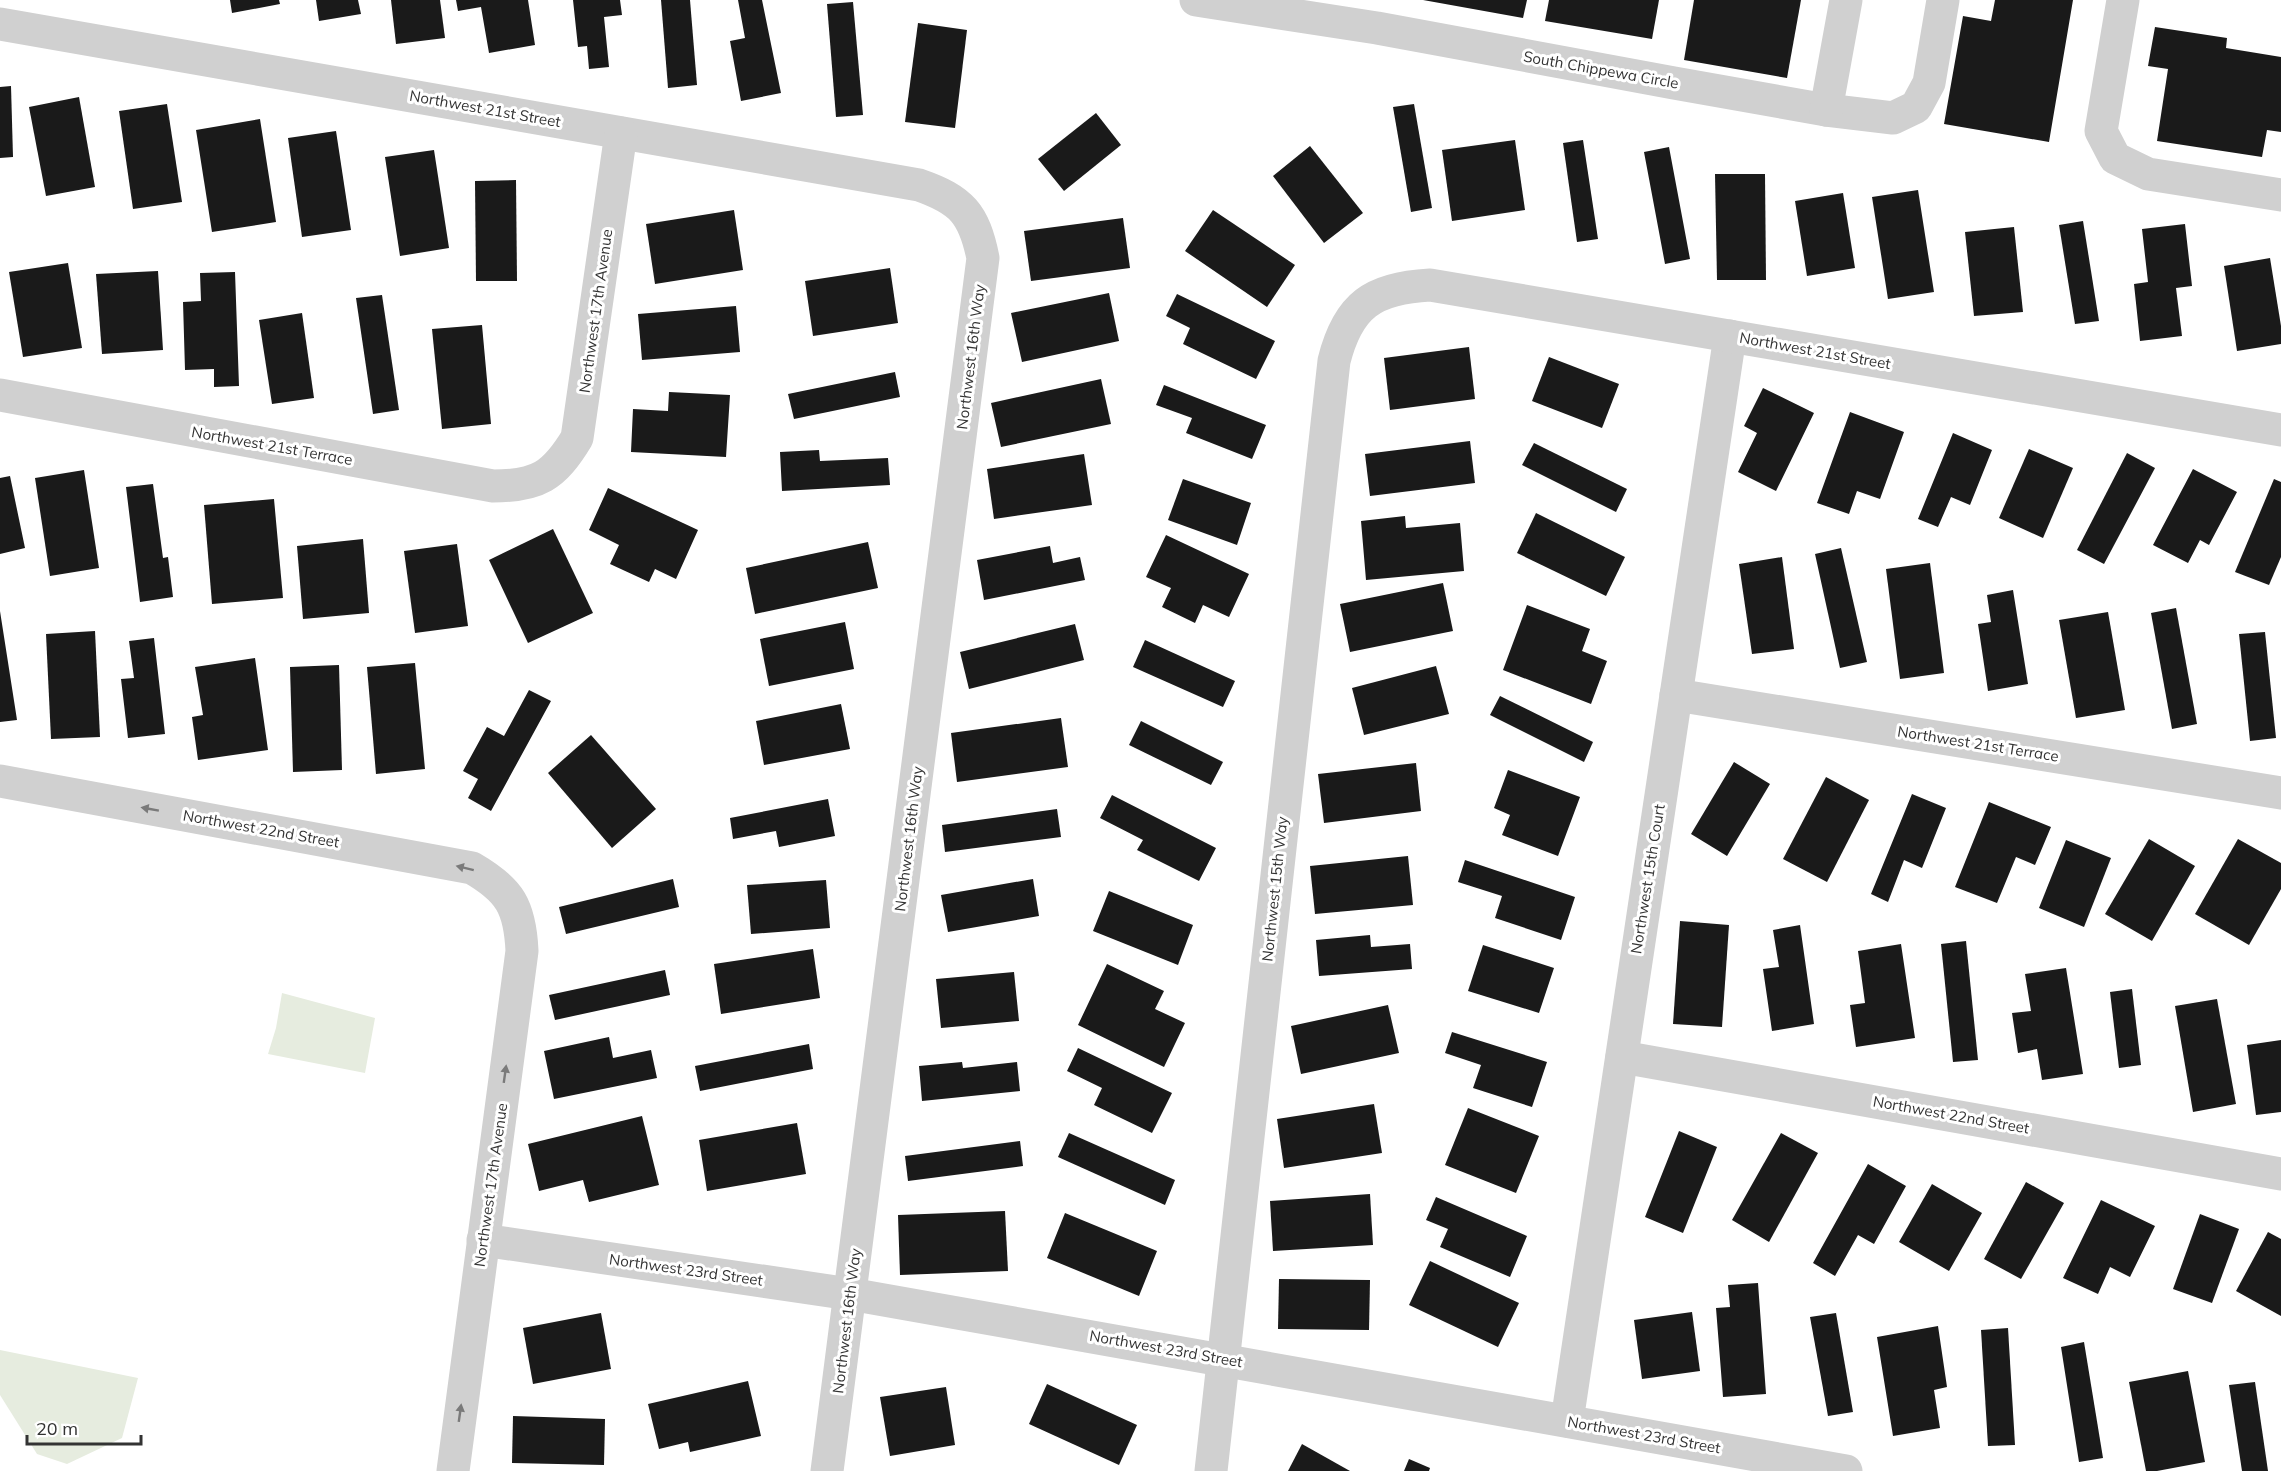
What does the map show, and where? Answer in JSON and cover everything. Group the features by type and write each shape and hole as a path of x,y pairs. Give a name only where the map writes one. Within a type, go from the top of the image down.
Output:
{"street":[{"name":"South Chippewa Circle","path":"1196,0 1380,14 1826,110 1893,118 1916,107 1929,83 1943,0"},
{"path":"1826,110 1846,0"},
{"path":"2123,0 2101,131 2115,158 2148,174 2281,195"},
{"name":"Northwest 21st Street","path":"0,24 919,185 945,194 964,210"},
{"name":"Northwest 17th Avenue","path":"544,477 564,460 577,438 621,133"},
{"name":"Northwest 16th Way","path":"827,1471 983,258 978,233 964,210"},
{"name":"Northwest 21st Street","path":"1355,313 1377,296 1403,286 1430,285 2281,430"},
{"name":"Northwest 15th Way","path":"1211,1471 1334,361 1340,336 1355,313"},
{"name":"Northwest 15th Court","path":"1567,1421 1730,336"},
{"name":"Northwest 21st Terrace","path":"0,395 493,486 519,486 544,477"},
{"name":"Northwest 21st Terrace","path":"1676,695 2281,793"},
{"name":"Northwest 22nd Street","path":"0,781 472,868 495,881 511,901"},
{"name":"Northwest 17th Avenue","path":"453,1471 522,951 521,925 511,901"},
{"name":"Northwest 22nd Street","path":"1622,1057 2281,1174"},
{"name":"Northwest 23rd Street","path":"483,1240 850,1294 1846,1471"}],"shaded area":[{"path":"282,993 375,1018 365,1073 268,1054 276,1028"},
{"path":"0,1350 138,1378 122,1438 67,1464 37,1454 0,1395"}],"building":[{"path":"230,0 279,0 280,4 232,13"},
{"path":"316,0 358,0 361,14 319,21"},
{"path":"391,0 440,0 445,38 396,44"},
{"path":"456,0 528,0 535,45 489,53 481,7 458,11"},
{"path":"573,0 620,0 622,15 604,17 609,67 589,69 587,46 578,47"},
{"path":"661,0 690,0 697,85 668,88"},
{"path":"738,0 762,0 781,93 741,101 730,41 745,38"},
{"path":"1423,0 1527,0 1523,18"},
{"path":"1549,0 1659,0 1652,39 1545,21"},
{"path":"1694,0 1801,0 1787,78 1684,60"},
{"path":"1995,0 2073,0 2049,142 1944,124 1963,16 1991,21"},
{"path":"853,2 863,115 836,117 827,4"},
{"path":"918,23 967,30 955,128 905,122"},
{"path":"2155,27 2227,38 2226,48 2281,57 2281,132 2267,130 2262,157 2157,141 2168,69 2148,66"},
{"path":"11,86 13,157 0,158 0,87"},
{"path":"79,97 95,187 46,196 29,107"},
{"path":"167,104 182,202 133,209 119,111"},
{"path":"1414,104 1432,208 1411,212 1393,107"},
{"path":"1096,113 1121,145 1064,191 1038,159"},
{"path":"260,119 276,222 212,232 196,130"},
{"path":"336,131 351,230 302,237 288,138"},
{"path":"1515,140 1525,210 1452,221 1442,150"},
{"path":"1583,140 1598,239 1577,242 1563,143"},
{"path":"1310,146 1363,213 1324,243 1273,176"},
{"path":"1669,147 1690,259 1665,264 1644,152"},
{"path":"434,150 449,248 400,256 385,157"},
{"path":"1715,174 1765,174 1766,280 1717,280"},
{"path":"516,180 517,281 476,281 475,181"},
{"path":"1918,190 1934,292 1888,299 1872,197"},
{"path":"1843,193 1855,268 1807,276 1795,201"},
{"path":"734,210 743,270 655,284 646,224"},
{"path":"1213,210 1295,265 1267,307 1185,251"},
{"path":"1123,218 1130,268 1031,281 1024,231"},
{"path":"2083,221 2099,321 2075,324 2059,225"},
{"path":"2185,224 2192,286 2176,288 2182,336 2140,341 2134,284 2148,282 2142,229"},
{"path":"2014,227 2023,312 1974,316 1965,232"},
{"path":"2270,258 2281,326 2281,344 2237,351 2224,266"},
{"path":"68,263 82,348 23,357 9,272"},
{"path":"890,268 898,323 813,336 805,281"},
{"path":"158,271 163,350 102,354 96,274"},
{"path":"235,272 239,386 214,387 214,369 185,370 183,302 201,301 200,273"},
{"path":"1109,293 1119,341 1022,362 1011,313"},
{"path":"1177,294 1275,341 1256,379 1183,344 1190,328 1166,316"},
{"path":"382,295 399,410 373,414 356,298"},
{"path":"736,306 740,352 642,360 638,314"},
{"path":"302,313 314,398 272,404 259,320"},
{"path":"482,325 491,424 442,429 432,329"},
{"path":"1469,347 1475,399 1390,410 1384,358"},
{"path":"1549,357 1619,384 1602,428 1532,401"},
{"path":"895,372 900,397 794,419 788,394"},
{"path":"1101,379 1111,424 1001,447 991,403"},
{"path":"1164,385 1266,425 1252,459 1186,433 1192,418 1156,405"},
{"path":"1763,388 1814,413 1776,491 1738,472 1757,433 1744,426"},
{"path":"669,392 730,395 726,457 631,452 633,409 668,411"},
{"path":"1850,412 1904,432 1880,499 1857,491 1849,514 1817,503"},
{"path":"1953,433 1992,450 1970,505 1951,497 1938,527 1918,519"},
{"path":"1470,441 1475,483 1370,496 1365,454"},
{"path":"1534,443 1627,489 1616,512 1522,465"},
{"path":"2029,449 2073,468 2043,538 1999,518"},
{"path":"819,450 820,461 888,458 890,485 782,491 780,452"},
{"path":"2127,453 2155,468 2104,564 2077,550"},
{"path":"1084,454 1092,505 994,519 987,469"},
{"path":"2193,469 2237,492 2209,545 2200,540 2188,563 2153,545"},
{"path":"84,470 99,568 50,576 35,478"},
{"path":"10,476 25,548 0,554 0,478"},
{"path":"1183,479 1251,503 1237,545 1168,520"},
{"path":"2274,479 2281,482 2281,557 2269,585 2235,572"},
{"path":"153,484 163,558 168,557 173,597 140,602 126,487"},
{"path":"608,488 698,530 676,579 655,569 649,582 610,564 619,545 589,530"},
{"path":"274,499 283,598 212,604 204,505"},
{"path":"1536,513 1625,557 1606,596 1517,553"},
{"path":"1405,516 1406,528 1460,523 1464,571 1366,580 1361,521"},
{"path":"553,529 593,613 528,643 489,560"},
{"path":"1166,535 1249,574 1229,617 1203,605 1195,623 1162,607 1171,588 1146,577"},
{"path":"363,539 369,613 303,619 297,546"},
{"path":"868,542 878,588 755,614 746,568"},
{"path":"457,544 468,626 415,633 404,551"},
{"path":"1050,546 1053,563 1080,557 1085,580 984,600 977,560"},
{"path":"1841,548 1867,662 1840,668 1815,554"},
{"path":"1782,557 1794,649 1752,654 1739,564"},
{"path":"1930,563 1944,673 1900,679 1886,569"},
{"path":"1443,583 1453,631 1350,652 1340,604"},
{"path":"2013,590 2028,684 1988,691 1978,624 1991,622 1987,595"},
{"path":"1527,605 1590,629 1582,651 1607,661 1591,704 1503,670"},
{"path":"2176,608 2197,724 2172,729 2151,613"},
{"path":"0,611 17,720 0,722"},
{"path":"2108,612 2125,710 2076,718 2059,620"},
{"path":"845,622 854,669 769,686 760,639"},
{"path":"1075,624 1084,660 969,689 960,652"},
{"path":"95,631 100,737 51,739 46,634"},
{"path":"2265,632 2276,738 2250,741 2239,634"},
{"path":"154,638 165,734 128,738 121,679 134,678 129,641"},
{"path":"1145,640 1235,681 1223,707 1133,667"},
{"path":"255,658 268,750 198,760 192,717 203,715 195,667"},
{"path":"415,663 425,769 376,774 367,667"},
{"path":"339,665 342,770 293,772 290,667"},
{"path":"1436,666 1449,714 1364,735 1352,688"},
{"path":"529,690 551,701 491,811 468,798 478,779 463,771 487,727 504,736"},
{"path":"1500,696 1593,742 1584,762 1490,715"},
{"path":"841,704 850,749 764,765 756,721"},
{"path":"1061,718 1068,767 957,782 951,733"},
{"path":"1141,721 1223,762 1211,785 1129,745"},
{"path":"591,735 656,809 612,848 548,773"},
{"path":"1734,762 1770,784 1727,856 1691,834"},
{"path":"1416,763 1421,811 1324,823 1318,774"},
{"path":"1508,770 1580,797 1558,856 1502,835 1510,815 1494,808"},
{"path":"1826,777 1869,800 1827,882 1783,859"},
{"path":"1912,794 1946,808 1922,868 1904,860 1888,902 1871,894"},
{"path":"1112,795 1216,848 1199,881 1137,850 1143,840 1100,818"},
{"path":"828,799 835,836 779,847 776,831 733,839 730,818"},
{"path":"1989,802 2051,827 2035,865 2016,857 1997,903 1955,887"},
{"path":"1057,809 1061,837 945,852 942,825"},
{"path":"2149,839 2195,866 2152,941 2105,914"},
{"path":"2238,839 2281,863 2281,889 2249,945 2195,914"},
{"path":"2066,840 2111,858 2084,927 2039,908"},
{"path":"1408,856 1413,905 1315,914 1310,866"},
{"path":"1465,860 1575,897 1561,940 1495,918 1502,896 1458,882"},
{"path":"673,879 679,907 566,934 559,907"},
{"path":"1033,879 1039,916 948,932 941,895"},
{"path":"826,880 830,928 751,934 747,885"},
{"path":"1109,891 1193,925 1178,965 1093,931"},
{"path":"1680,921 1729,925 1722,1027 1673,1024"},
{"path":"1800,925 1814,1024 1772,1031 1763,969 1779,967 1773,930"},
{"path":"1370,935 1371,947 1410,944 1412,969 1319,976 1316,940"},
{"path":"1966,941 1978,1060 1953,1062 1941,944"},
{"path":"1901,944 1915,1038 1856,1047 1850,1005 1865,1003 1858,951"},
{"path":"1483,945 1554,968 1539,1013 1468,991"},
{"path":"813,949 820,998 721,1014 714,964"},
{"path":"1107,964 1164,991 1155,1009 1185,1023 1164,1067 1078,1025"},
{"path":"2066,968 2083,1074 2042,1080 2037,1049 2018,1053 2012,1013 2031,1011 2025,974"},
{"path":"665,970 670,995 555,1020 549,995"},
{"path":"1014,972 1019,1021 941,1028 936,979"},
{"path":"2132,989 2141,1065 2119,1068 2110,992"},
{"path":"2217,999 2236,1104 2193,1112 2175,1006"},
{"path":"1388,1005 1399,1053 1301,1074 1291,1026"},
{"path":"1452,1032 1547,1062 1532,1107 1473,1088 1481,1065 1445,1053"},
{"path":"609,1037 613,1058 651,1050 657,1078 554,1099 544,1051"},
{"path":"2281,1040 2281,1112 2256,1115 2247,1045"},
{"path":"809,1044 813,1069 700,1091 695,1066"},
{"path":"1078,1048 1172,1093 1152,1133 1094,1105 1102,1088 1067,1071"},
{"path":"962,1062 963,1068 1017,1062 1020,1091 922,1101 919,1066"},
{"path":"1374,1104 1382,1153 1284,1168 1277,1119"},
{"path":"1468,1108 1539,1136 1516,1193 1445,1165"},
{"path":"642,1116 659,1185 589,1202 583,1180 539,1191 528,1144"},
{"path":"797,1123 806,1174 707,1191 699,1140"},
{"path":"1679,1131 1717,1147 1683,1233 1645,1217"},
{"path":"1069,1133 1175,1180 1165,1205 1058,1157"},
{"path":"1781,1133 1818,1153 1769,1242 1732,1220"},
{"path":"1020,1141 1023,1166 908,1181 905,1156"},
{"path":"1868,1164 1906,1186 1874,1244 1858,1235 1835,1276 1813,1263"},
{"path":"2026,1182 2064,1203 2021,1279 1984,1259"},
{"path":"1932,1184 1982,1213 1949,1271 1899,1242"},
{"path":"1370,1194 1373,1245 1273,1251 1270,1201"},
{"path":"1436,1197 1527,1236 1510,1277 1440,1247 1448,1229 1426,1220"},
{"path":"2101,1200 2155,1226 2130,1277 2110,1267 2098,1294 2063,1278"},
{"path":"1005,1211 1008,1271 900,1275 898,1215"},
{"path":"1065,1213 1157,1251 1139,1296 1047,1258"},
{"path":"2200,1214 2239,1229 2212,1303 2173,1289"},
{"path":"2268,1232 2281,1239 2281,1316 2236,1291"},
{"path":"1430,1261 1519,1303 1498,1347 1409,1305"},
{"path":"1279,1279 1370,1280 1369,1330 1278,1329"},
{"path":"1758,1283 1766,1394 1723,1397 1716,1308 1730,1307 1728,1285"},
{"path":"1692,1312 1700,1371 1642,1379 1634,1320"},
{"path":"601,1313 611,1369 533,1384 523,1328"},
{"path":"1836,1313 1853,1412 1828,1416 1810,1317"},
{"path":"1938,1326 1947,1387 1934,1390 1940,1428 1893,1436 1877,1337"},
{"path":"2008,1328 2015,1445 1988,1446 1981,1330"},
{"path":"2084,1342 2103,1458 2079,1462 2061,1347"},
{"path":"2188,1371 2205,1462 2146,1471 2129,1382"},
{"path":"748,1381 761,1436 690,1452 688,1442 659,1449 648,1404"},
{"path":"2255,1382 2268,1471 2242,1471 2229,1385"},
{"path":"1047,1384 1137,1425 1119,1465 1029,1424"},
{"path":"946,1387 955,1445 890,1456 880,1397"},
{"path":"513,1416 605,1419 604,1465 512,1463"},
{"path":"1302,1444 1350,1471 1288,1471"},
{"path":"1409,1459 1430,1468 1429,1471 1404,1471"}]}
